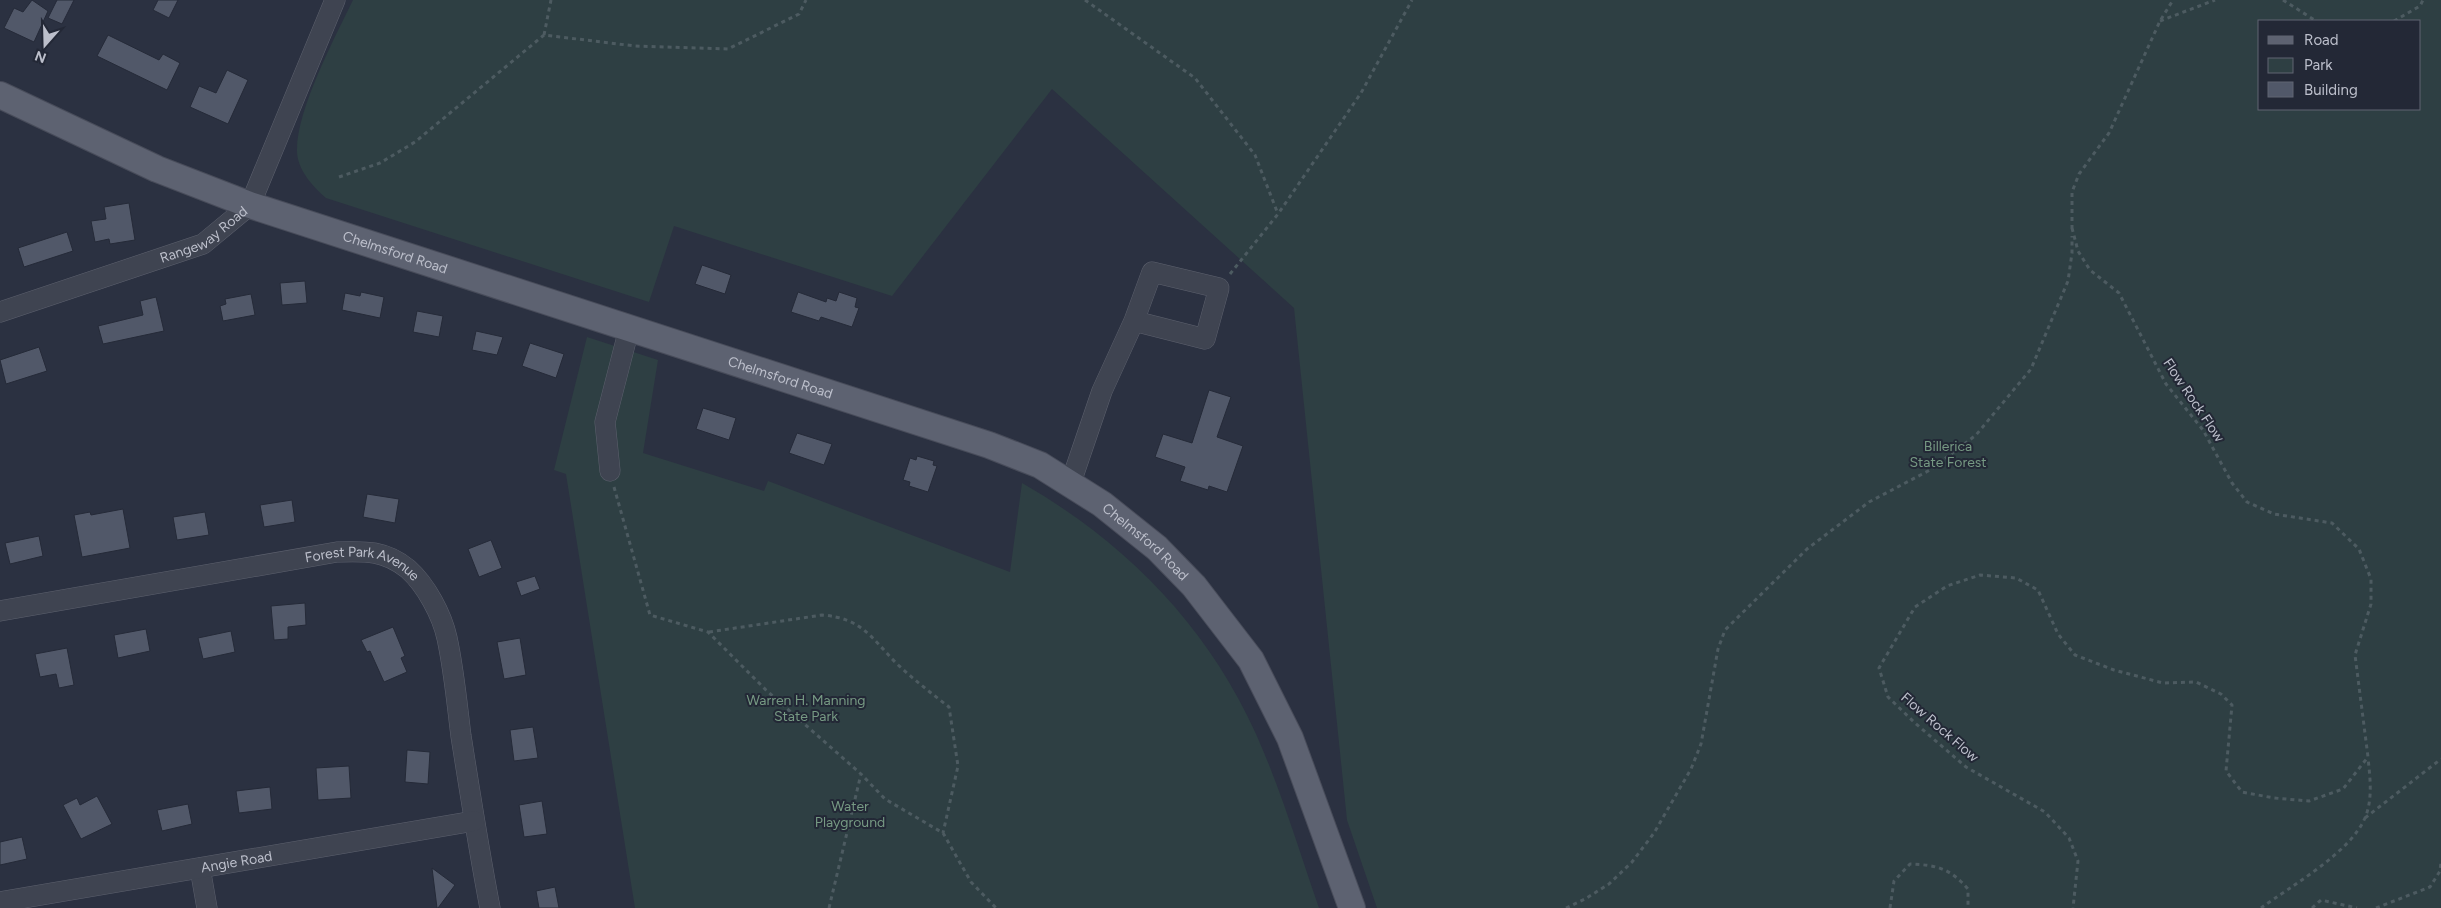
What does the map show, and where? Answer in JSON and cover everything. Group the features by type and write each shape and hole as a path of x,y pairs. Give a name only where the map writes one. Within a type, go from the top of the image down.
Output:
{"main road":[{"name":"Chelmsford Road","path":"0,95 157,168 250,206 981,442 1040,465 1071,482 1130,524 1157,548 1194,586 1251,660 1290,738 1352,908"}],"street":[{"name":"Rangeway Road","path":"0,312 203,244 250,206 335,0"},
{"path":"1071,482 1102,392 1134,321 1152,272 1219,288 1204,339 1134,321"},
{"path":"610,471 605,422 629,329"},
{"name":"Forest Park Avenue","path":"0,611 337,552 371,551 390,558 408,570 421,584 447,636 474,821 490,908"},
{"name":"Angie Road","path":"0,902 474,821"},
{"path":"200,868 207,908"}],"path":[{"path":"340,177 380,162 415,142 544,35 551,0"},
{"path":"544,35 636,46 728,49 799,14 806,0"},
{"path":"1085,0 1195,78 1255,155 1278,214"},
{"path":"1219,288 1278,214 1361,93 1412,0"},
{"path":"2160,21 2215,0"},
{"path":"2283,0 2314,20"},
{"path":"2396,20 2420,6 2423,0"},
{"path":"1566,908 1609,884 1632,862 1654,833 1691,769 1701,744 1718,649 1725,630 1807,549 1869,502 1930,470 1976,435 2031,369 2068,281 2072,253 2072,192 2079,174 2109,133 2171,1"},
{"name":"Flow Rock Flow","path":"2072,228 2078,251 2090,270 2119,293 2166,384 2203,430 2232,483 2247,502 2274,514 2332,523 2360,549 2371,579 2371,604 2355,655 2368,757 2343,789 2309,801 2274,798 2242,792 2226,771 2232,705 2221,694 2196,682 2163,683 2114,670 2074,655 2058,634 2038,590 2016,578 1980,575 1947,586 1915,607 1879,668 1888,697 1966,767 2045,812 2069,838 2078,861 2073,908"},
{"path":"610,471 650,615 708,632 822,615 840,616 869,632 897,663 950,707 958,766 943,833"},
{"path":"708,632 766,690 861,774 885,798 943,833 971,882 996,908"},
{"path":"2365,818 2371,784 2368,757"},
{"path":"2261,908 2329,859 2354,836 2365,818 2441,760"},
{"path":"829,908 861,774"},
{"path":"2376,908 2430,887 2440,871 2441,862"},
{"path":"1890,908 1894,881 1910,864 1936,865 1958,876 1968,888 1968,908"},
{"path":"2312,908 2321,900 2357,908"}],"green space":[{"name":"Billerica State Forest","path":"353,0 2441,0 2441,908 1377,908 1347,820 1294,308 1052,89 892,296 674,226 649,302 326,198 311,183 303,171 297,151 298,135 303,116 327,53"},
{"name":"Warren H. Manning State Park","path":"587,337 658,360 643,453 764,491 768,481 1010,572 1022,483 1060,506 1095,532 1159,590 1188,622 1236,694 1256,734 1274,777 1319,908 635,908 566,474 554,470"}],"building":[{"path":"32,0 48,11 34,42 4,28 14,8 23,12"},
{"path":"57,0 74,0 62,24 48,18"},
{"path":"158,0 178,0 169,18 153,10"},
{"path":"108,35 159,60 163,54 180,63 167,90 97,56"},
{"path":"227,70 248,80 228,124 190,107 199,86 216,93"},
{"path":"129,203 135,240 110,244 109,239 95,242 91,221 106,219 104,207"},
{"path":"67,232 73,251 24,267 18,248"},
{"path":"702,265 731,275 725,294 695,284"},
{"path":"305,281 307,303 282,305 280,283"},
{"path":"361,292 384,297 380,318 342,310 345,293 360,296"},
{"path":"798,292 826,302 827,298 836,301 839,292 857,298 855,307 859,308 852,327 821,317 819,321 791,312"},
{"path":"251,294 255,315 223,321 220,306 226,304 225,299"},
{"path":"156,297 164,331 103,344 98,326 143,315 140,301"},
{"path":"417,311 443,316 439,337 413,332"},
{"path":"476,331 503,337 497,355 472,350"},
{"path":"530,343 564,354 556,378 522,366"},
{"path":"39,347 47,371 6,384 0,360"},
{"path":"1209,390 1231,397 1217,437 1243,446 1227,492 1209,486 1208,490 1180,481 1185,467 1155,457 1163,434 1192,443"},
{"path":"703,408 736,418 729,440 696,429"},
{"path":"797,433 832,444 824,465 789,453"},
{"path":"917,456 934,461 933,465 937,466 928,492 909,486 910,482 903,480 910,458 916,460"},
{"path":"367,494 399,499 395,523 363,517"},
{"path":"292,500 295,522 264,527 260,505"},
{"path":"123,509 130,548 82,557 74,515 90,512 91,515"},
{"path":"205,512 209,535 177,540 173,517"},
{"path":"39,536 43,556 10,564 5,543"},
{"path":"491,540 502,568 479,577 468,549"},
{"path":"535,576 540,589 521,596 516,582"},
{"path":"305,603 306,625 288,627 288,639 274,640 271,606"},
{"path":"393,627 405,656 401,658 407,672 384,682 370,651 367,652 361,640"},
{"path":"146,629 150,651 118,658 114,635"},
{"path":"231,631 235,652 203,659 198,638"},
{"path":"520,638 526,675 504,679 497,642"},
{"path":"67,648 74,685 59,688 56,674 40,677 35,654"},
{"path":"533,727 538,758 514,761 510,730"},
{"path":"407,750 430,752 428,784 405,782"},
{"path":"349,766 351,798 318,800 316,768"},
{"path":"270,787 272,809 239,813 236,791"},
{"path":"97,796 112,824 81,839 63,805 77,798 80,805"},
{"path":"542,801 547,834 524,837 519,805"},
{"path":"188,804 192,824 162,831 157,810"},
{"path":"22,837 27,859 0,865 0,842"},
{"path":"432,868 455,885 438,908 437,908"},
{"path":"555,887 559,908 539,908 536,891"}],"park label":[{"name":"Water Playground","path":"850,814"}]}
